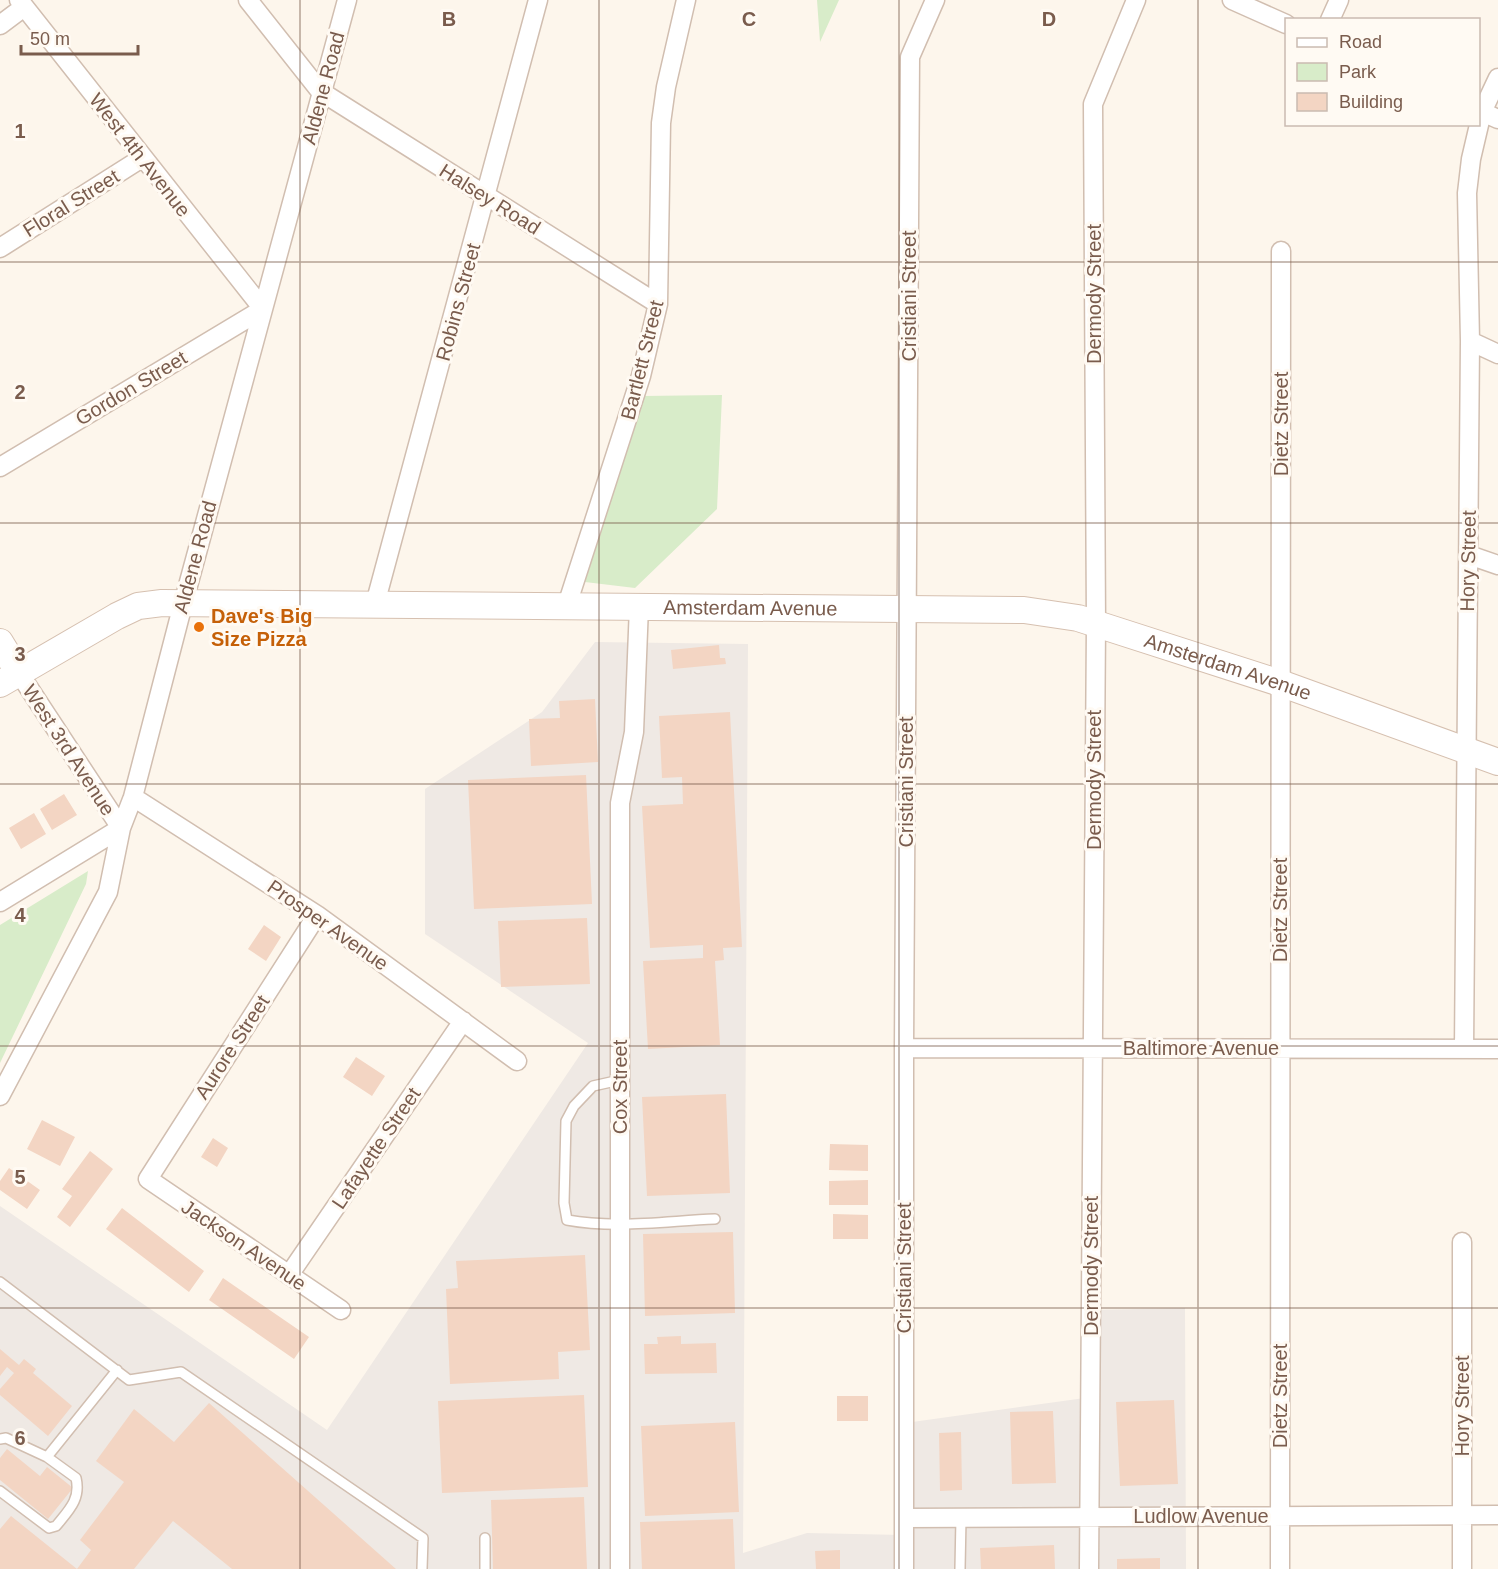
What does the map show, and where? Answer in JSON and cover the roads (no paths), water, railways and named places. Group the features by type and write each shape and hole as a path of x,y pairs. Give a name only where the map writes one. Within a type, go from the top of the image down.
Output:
{"main road":[{"name":"Amsterdam Avenue","path":"9,679 138,606 375,604 1024,610 1078,618 1281,683 1498,762"},
{"name":"West 3rd Avenue","path":"0,642 9,679"}],"street":[{"name":"Halsey Road","path":"248,0 322,93 658,304"},
{"name":"Aldene Road","path":"0,1096 108,892 120,828 133,797 347,0"},
{"name":"Robins Street","path":"375,604 487,196 538,0"},
{"name":"Bartlett Street","path":"567,605 629,413 658,304 661,123 666,87 686,0"},
{"name":"Cristiani Street","path":"904,1569 904,1048 910,57 934,0"},
{"name":"Dermody Street","path":"1089,1569 1096,624 1093,105 1137,0"},
{"path":"1232,0 1285,23"},
{"path":"1331,18 1339,0"},
{"path":"0,25 21,3"},
{"name":"West 4th Avenue","path":"21,3 263,309"},
{"name":"Hory Street","path":"1464,1049 1470,341 1467,193 1471,159 1498,78"},
{"name":"Floral Street","path":"0,248 142,158"},
{"name":"Dietz Street","path":"1280,1569 1281,251"},
{"name":"Gordon Street","path":"0,467 263,309"},
{"path":"1470,341 1498,354"},
{"path":"1469,555 1498,565"},
{"name":"Cox Street","path":"621,1569 620,803 633,732 639,606"},
{"name":"West 3rd Avenue","path":"9,679 120,828"},
{"name":"Prosper Avenue","path":"133,797 317,915 517,1061"},
{"path":"0,902 120,828"},
{"name":"Aurore Street","path":"148,1179 317,915"},
{"name":"Lafayette Street","path":"289,1275 463,1021"},
{"name":"Baltimore Avenue","path":"904,1048 1498,1049"},
{"name":"Jackson Avenue","path":"148,1179 341,1310"},
{"name":"Hory Street","path":"1462,1242 1462,1569"},
{"name":"Ludlow Avenue","path":"905,1518 1498,1515"}],"lane":[{"path":"620,1080 593,1086 574,1106 566,1121 564,1203 567,1220 588,1224 620,1225 715,1219"},
{"path":"0,1282 129,1380 181,1372 423,1538 422,1569"},
{"path":"47,1457 117,1370"},
{"path":"0,1438 6,1438 47,1457 76,1478 78,1487 76,1501 56,1526 49,1527 0,1491"},
{"path":"960,1569 961,1518"},
{"path":"485,1539 485,1569"}],"place":[{"name":"Dave's Big Size Pizza","path":"199,627"}]}
